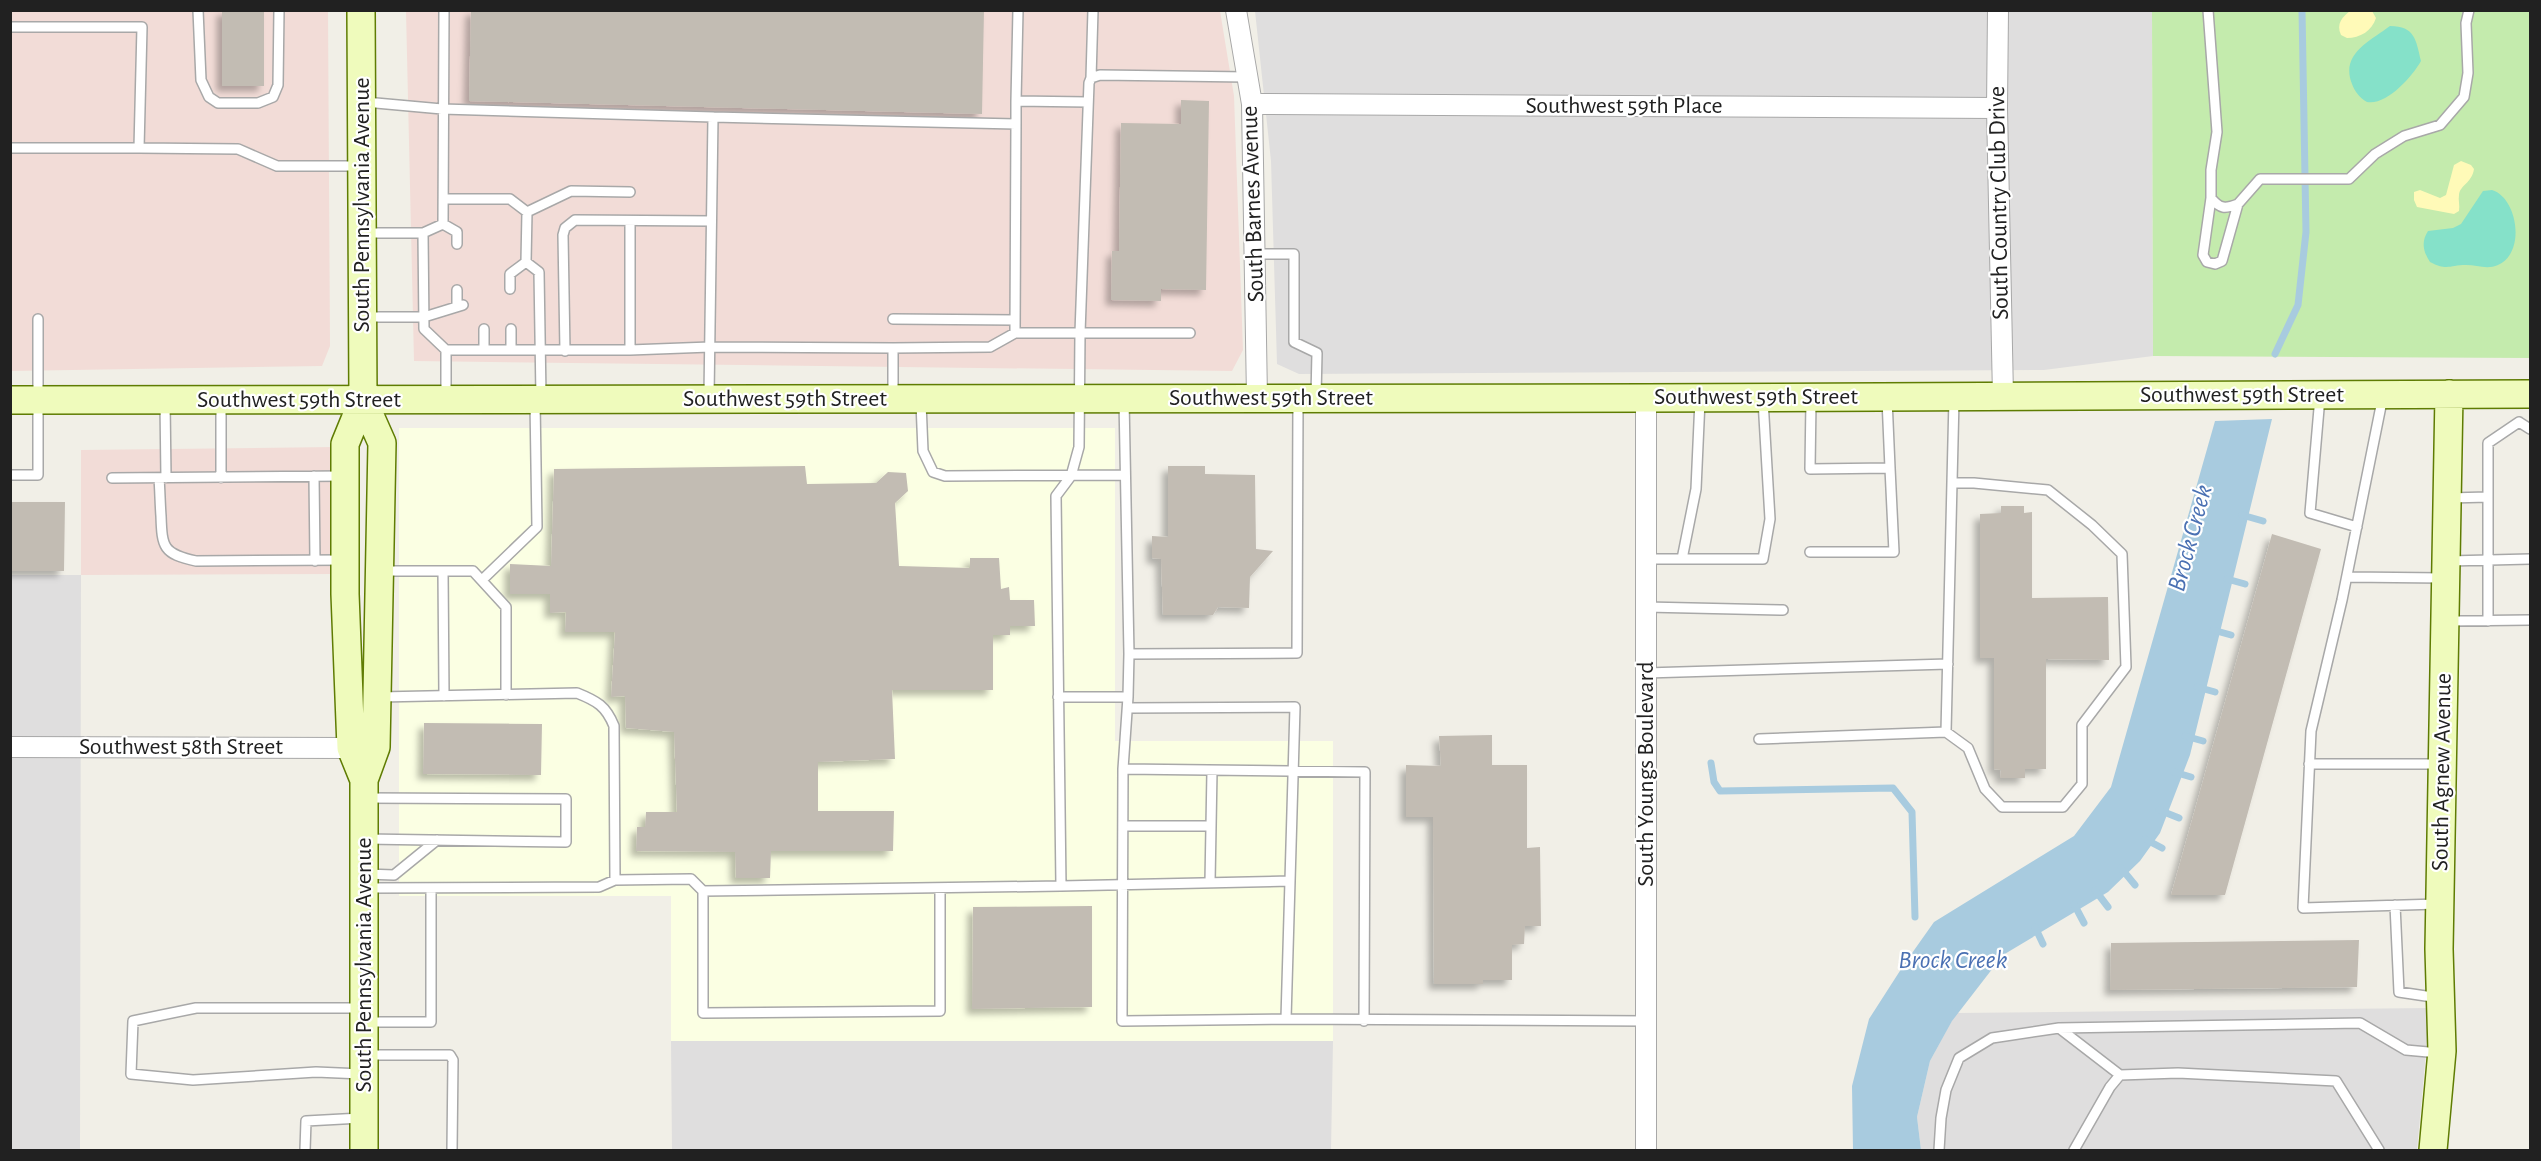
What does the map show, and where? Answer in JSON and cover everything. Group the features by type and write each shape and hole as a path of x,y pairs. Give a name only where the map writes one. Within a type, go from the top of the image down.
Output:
{"main road":[{"name":"South Pennsylvania Avenue","path":"361,10 363,400 345,444 345,560 351,748 364,789"},
{"name":"Southwest 59th Street","path":"10,400 1307,399 2449,394 2521,405"},
{"name":"South Agnew Avenue","path":"2433,1150 2442,1053 2440,904 2449,394"},
{"name":"South Pennsylvania Avenue","path":"363,400 382,443 376,747 364,789 364,1150"}],"street":[{"name":"South Barnes Avenue","path":"1236,10 1252,104 1257,398"},
{"name":"South Country Club Drive","path":"1998,10 1997,108 2003,396"},
{"name":"Southwest 59th Place","path":"1252,104 1997,108"},
{"name":"South Youngs Boulevard","path":"1646,398 1646,1150"},
{"name":"Southwest 58th Street","path":"10,747 351,748"}],"lane":[{"path":"198,10 201,80 209,97 218,103 258,103 273,97 278,85 279,10"},
{"path":"443,224 444,10"},
{"path":"1015,333 1018,10"},
{"path":"1061,886 1056,496 1071,476 1079,447 1080,333 1092,10"},
{"path":"2208,10 2217,132 2203,255 2207,262 2216,264 2222,261 2238,204 2260,179 2349,179 2375,154 2404,136 2440,125 2464,97 2468,73 2466,23 2469,10"},
{"path":"10,27 142,27 139,148"},
{"path":"1091,78 1100,75 1247,76"},
{"path":"1016,101 1088,102"},
{"path":"362,102 442,110 1016,124"},
{"path":"709,399 713,117"},
{"path":"10,148 238,149 277,166 362,166"},
{"path":"527,212 571,191 630,192"},
{"path":"2211,198 2217,207 2226,209 2238,204"},
{"path":"443,199 510,199 527,212"},
{"path":"526,262 527,212"},
{"path":"565,351 564,228 575,220 711,221"},
{"path":"630,221 630,351"},
{"path":"362,233 423,233 443,224"},
{"path":"443,224 457,232 457,244"},
{"path":"423,233 424,328 446,350 630,351 710,347 990,347 1015,333 1190,333"},
{"path":"1129,654 1297,654 1307,399 1317,353 1294,342 1294,254 1254,254"},
{"path":"510,289 510,274 526,262"},
{"path":"482,580 537,527 539,272 526,262"},
{"path":"363,317 424,317 460,305 457,290"},
{"path":"10,475 38,475 38,319"},
{"path":"893,319 1015,320"},
{"path":"484,329 484,350"},
{"path":"511,329 511,350"},
{"path":"892,348 893,399"},
{"path":"446,350 446,400"},
{"path":"2320,394 2310,513 2357,527"},
{"path":"2384,394 2347,577 2311,731 2303,908 2440,904"},
{"path":"1946,732 1954,396"},
{"path":"1646,559 1763,559 1770,519 1763,397"},
{"path":"1811,397 1810,469 1890,468"},
{"path":"1810,552 1894,552 1887,397"},
{"path":"1124,398 1129,708 1123,769 1122,1021 1286,1019 1646,1021"},
{"path":"1682,559 1696,489 1700,398"},
{"path":"921,399 923,451 933,472 945,476 1125,475"},
{"path":"165,400 162,541 168,550 179,558 196,561 345,560"},
{"path":"221,400 221,478"},
{"path":"2488,621 2488,442 2521,405 2530,429"},
{"path":"112,478 345,476"},
{"path":"314,477 315,561"},
{"path":"1759,739 1946,732 1968,748 1985,789 2002,807 2063,807 2082,784 2082,725 2126,667 2122,554 2092,525 2048,490 1952,483"},
{"path":"2447,498 2488,497"},
{"path":"2347,577 2446,570 2488,560 2530,559"},
{"path":"381,571 473,571 506,607 506,694"},
{"path":"442,571 444,696"},
{"path":"1646,607 1783,610"},
{"path":"2445,621 2530,620"},
{"path":"1646,673 1948,664"},
{"path":"377,697 577,693 594,700 609,712 614,726 615,880"},
{"path":"1058,697 1128,697"},
{"path":"1129,708 1295,706 1286,1019"},
{"path":"2309,764 2443,764"},
{"path":"1123,769 1365,772 1364,1021"},
{"path":"1210,882 1212,771"},
{"path":"364,789 566,799 566,842 364,839"},
{"path":"1123,826 1211,826"},
{"path":"364,881 394,875 437,840"},
{"path":"364,881 431,888 599,887 615,880 691,879 703,891 703,1013 940,1011 940,888"},
{"path":"703,891 1290,881"},
{"path":"431,888 431,1022 364,1015 196,1008 133,1021 131,1074 193,1080 316,1071 450,1055 453,1060 452,1150"},
{"path":"2395,905 2399,992 2441,998"},
{"path":"1939,1150 1946,1090 1959,1058 1992,1038 2059,1028 2360,1023 2406,1050 2442,1053"},
{"path":"2059,1028 2120,1075 2178,1073 2336,1081 2379,1150"},
{"path":"2074,1150 2110,1087 2120,1075"},
{"path":"305,1150 306,1121 364,1118"}],"shaded area":[{"path":"10,11 328,11 330,346 322,366 11,371"},
{"path":"406,11 1220,11 1234,96 1243,350 1232,371 414,361"},
{"path":"1255,11 2152,11 2153,356 2044,370 1299,374 1277,364 1271,161"},
{"path":"399,428 1115,428 1115,741 1333,741 1333,1041 671,1041 671,896 399,896"},
{"path":"334,447 334,574 81,575 81,450"},
{"path":"11,575 81,575 80,1150 11,1150"},
{"path":"2430,1008 2417,1150 1921,1150 1917,1117 1930,1061 1956,1013"},
{"path":"671,1041 1333,1041 1331,1150 672,1150"}],"green space":[{"path":"2152,11 2530,11 2530,358 2153,356"},
{"path":"2390,26 2405,29 2413,36 2421,61 2398,89 2382,100 2367,102 2353,87 2349,74 2350,64 2359,49"},
{"path":"2492,190 2508,203 2513,214 2515,238 2513,249 2507,259 2490,267 2466,265 2445,267 2430,262 2424,246 2424,239 2428,231 2453,228 2461,224 2483,191"}],"sand":[{"path":"2352,10 2372,11 2376,18 2372,27 2365,33 2347,38 2341,35 2340,24 2345,15"},
{"path":"2461,161 2471,165 2474,169 2471,178 2461,189 2459,211 2454,214 2417,207 2414,192 2420,190 2440,198 2446,195 2454,165"}],"water":[{"name":"Brock Creek","path":"2272,419 2190,755 2160,833 2140,861 2108,892 2003,955 1952,1021 1930,1061 1917,1117 1921,1150 1853,1150 1852,1086 1869,1019 1934,922 2074,836 2111,787 2215,421"}],"building":[{"path":"222,10 264,10 264,86 222,86"},
{"path":"471,10 984,10 982,114 469,101"},
{"path":"1181,100 1209,101 1206,290 1161,289 1161,301 1111,300 1112,251 1119,251 1121,123 1181,124"},
{"path":"805,466 807,484 876,483 888,472 906,473 908,491 895,503 899,566 970,568 970,558 999,558 1001,589 1009,587 1010,600 1034,600 1035,626 1010,626 1010,635 993,635 993,690 892,690 895,759 818,762 818,811 894,811 893,851 771,851 770,878 736,878 735,852 636,851 637,827 645,827 646,812 677,812 674,732 626,728 625,696 611,697 615,632 565,632 566,612 550,613 550,594 510,594 510,564 551,566 554,469"},
{"path":"1168,466 1205,466 1205,474 1255,475 1256,549 1273,551 1250,577 1249,608 1218,607 1213,615 1163,615 1161,559 1152,558 1152,536 1168,537"},
{"path":"10,502 65,502 64,571 10,571"},
{"path":"2001,506 2024,506 2024,513 2032,512 2032,598 2108,597 2109,660 2046,659 2046,769 2025,769 2025,778 2000,778 2001,770 1994,769 1994,658 1980,658 1980,514 2001,513"},
{"path":"2272,534 2321,549 2225,895 2171,895"},
{"path":"424,723 542,724 541,775 423,774"},
{"path":"1492,735 1492,765 1527,765 1527,848 1540,847 1541,926 1525,926 1524,944 1512,945 1512,980 1483,980 1483,984 1434,984 1433,817 1406,817 1406,765 1441,766 1439,736"},
{"path":"1092,906 1092,1007 972,1009 973,907"},
{"path":"2359,940 2357,987 2110,990 2111,943"}],"waterway":[{"name":"Brock Creek","path":"2275,354 2298,305 2306,232 2302,10"},
{"path":"2242,515 2263,521"},
{"path":"2227,579 2245,584"},
{"path":"2213,630 2231,635"},
{"path":"2197,687 2215,692"},
{"path":"2185,736 2203,741"},
{"path":"1711,763 1714,782 1720,791 1893,788 1912,812 1915,917"},
{"path":"2174,772 2191,777"},
{"path":"2159,810 2179,818"},
{"path":"2145,839 2162,848"},
{"path":"2121,868 2135,885"},
{"path":"2095,890 2108,907"},
{"path":"2074,904 2084,923"},
{"path":"2035,927 2043,944"}]}
